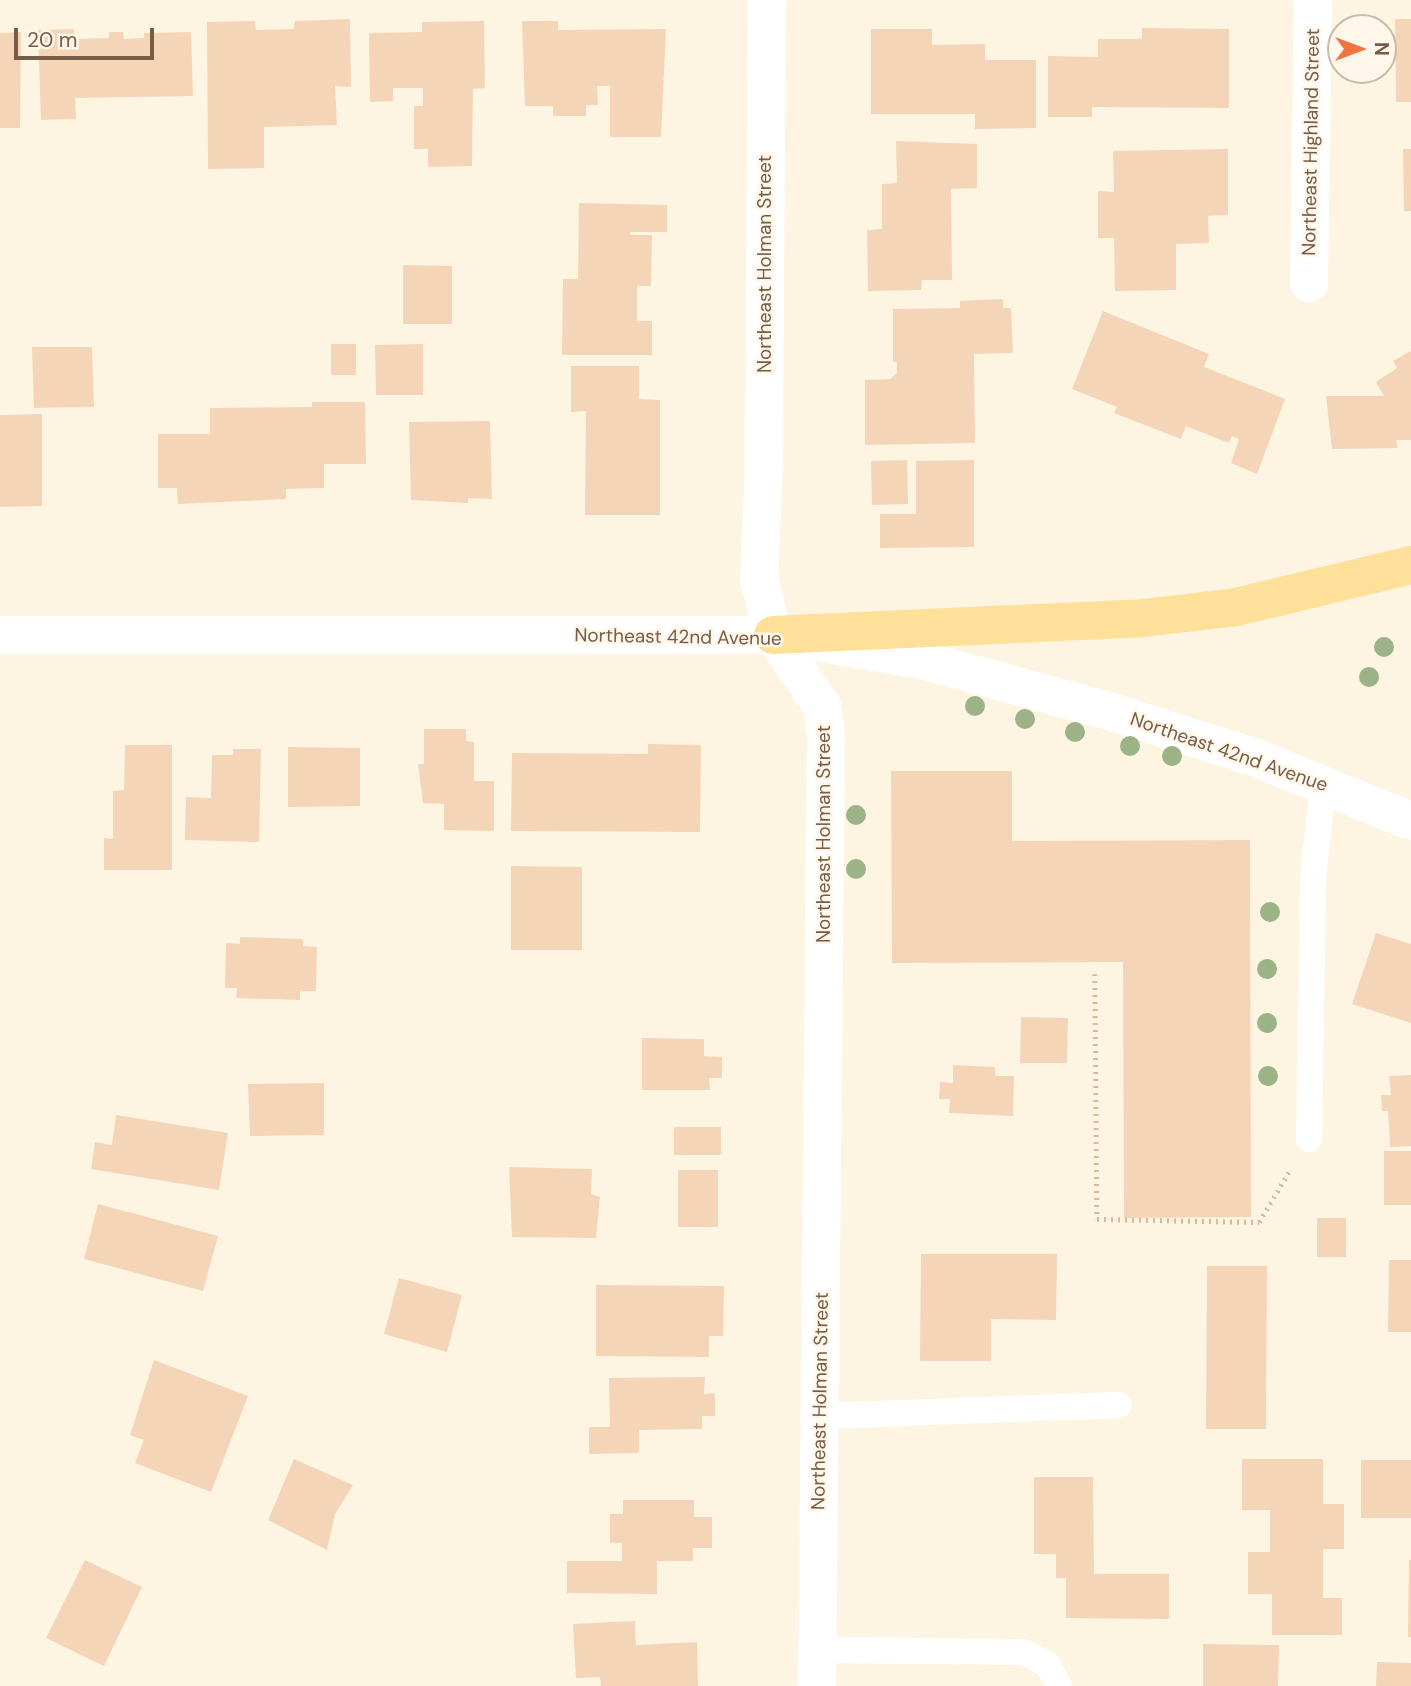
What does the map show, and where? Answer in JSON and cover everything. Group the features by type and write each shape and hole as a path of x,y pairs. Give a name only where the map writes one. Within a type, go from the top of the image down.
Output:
{"main road":[{"path":"773,635 1143,618 1236,607 1411,565"}],"street":[{"name":"Northeast Holman Street","path":"767,0 764,467 759,578 773,635 822,706 826,736 818,1668"},
{"name":"Northeast Highland Street","path":"1309,283 1312,0"},
{"name":"Northeast 42nd Avenue","path":"0,635 773,635 922,660 1195,737 1323,784 1411,821"}],"lane":[{"path":"1309,1139 1313,879 1323,784"},
{"path":"820,1416 1119,1405"},
{"path":"818,1668 1023,1651 1048,1665 1059,1686"}],"path":[{"path":"1095,974 1097,1219 1259,1222 1309,1139"}],"building":[{"path":"350,19 351,87 335,86 337,125 264,127 264,168 208,169 207,22 255,21 256,30 294,29 295,21"},
{"path":"1397,19 1411,19 1411,102 1396,102"},
{"path":"484,21 485,88 473,89 472,166 428,167 428,149 414,149 414,106 423,106 423,88 393,88 393,101 370,102 369,33 422,32 422,22"},
{"path":"522,21 558,21 558,30 666,29 661,137 610,137 610,86 597,86 598,105 586,105 586,116 553,116 553,106 525,106"},
{"path":"1142,28 1229,29 1229,108 1092,107 1092,117 1048,117 1048,56 1098,57 1098,39 1142,39"},
{"path":"74,29 74,39 109,38 109,32 123,32 124,39 144,38 144,33 191,32 193,96 75,98 76,119 41,120 38,30"},
{"path":"871,29 932,29 932,45 985,44 985,60 1036,60 1036,128 975,129 975,114 871,114"},
{"path":"21,32 20,128 0,128 0,33"},
{"path":"896,141 977,144 977,188 951,189 952,280 922,280 921,290 868,291 867,230 882,229 882,184 897,183"},
{"path":"1228,149 1228,215 1208,216 1209,243 1176,244 1176,290 1115,291 1114,238 1098,238 1098,191 1114,192 1113,151"},
{"path":"1403,149 1411,149 1411,211 1404,211"},
{"path":"579,203 667,205 667,232 630,232 630,235 652,235 651,286 637,286 637,321 652,321 652,355 562,355 563,279 578,279"},
{"path":"403,265 452,266 452,324 403,324"},
{"path":"1003,299 1003,308 1011,308 1013,353 974,354 975,443 865,445 865,380 890,379 897,373 897,362 893,362 893,309 960,308 960,301"},
{"path":"1103,311 1209,354 1204,367 1285,399 1257,474 1231,463 1239,439 1232,436 1229,443 1186,426 1181,439 1114,413 1117,407 1072,389"},
{"path":"331,344 356,344 356,375 331,375"},
{"path":"423,344 423,395 376,395 375,345"},
{"path":"32,347 92,347 94,407 34,408"},
{"path":"1411,351 1411,440 1396,440 1398,448 1332,449 1326,396 1384,396 1376,382 1397,368 1393,361"},
{"path":"571,366 639,366 639,399 660,400 660,515 585,515 586,411 571,412"},
{"path":"312,402 365,402 366,464 324,464 324,488 286,489 286,499 178,504 177,488 158,488 158,434 210,434 210,408 312,407"},
{"path":"42,414 42,506 0,507 0,415"},
{"path":"490,421 492,499 468,498 468,503 411,500 409,422"},
{"path":"907,460 908,504 872,505 871,461"},
{"path":"974,460 974,547 880,548 880,514 916,514 916,461"},
{"path":"424,729 466,729 466,741 474,742 474,781 494,781 494,831 444,830 444,804 423,803 418,764 424,764"},
{"path":"648,744 701,745 700,832 511,831 512,753 648,754"},
{"path":"125,745 172,745 172,870 104,870 104,838 113,839 113,791 124,790"},
{"path":"288,747 360,748 360,806 288,807"},
{"path":"233,749 261,749 259,842 185,840 186,797 211,798 212,755 233,755"},
{"path":"891,771 1012,771 1012,841 1250,840 1251,1217 1124,1218 1123,962 892,963"},
{"path":"511,866 582,867 582,950 511,950"},
{"path":"1376,933 1411,944 1411,1023 1352,1004"},
{"path":"240,937 303,939 303,946 317,947 316,991 300,991 300,1000 236,998 237,988 225,988 226,943 240,944"},
{"path":"1021,1017 1068,1018 1067,1063 1020,1063"},
{"path":"642,1038 704,1039 704,1056 722,1057 722,1078 709,1078 710,1090 642,1090"},
{"path":"953,1065 995,1067 995,1076 1014,1076 1013,1116 949,1113 950,1099 939,1099 940,1082 953,1083"},
{"path":"1411,1075 1411,1146 1390,1147 1388,1111 1382,1111 1381,1095 1391,1095 1389,1076"},
{"path":"324,1083 324,1135 250,1136 248,1084"},
{"path":"116,1115 228,1133 219,1190 91,1169 95,1142 112,1145"},
{"path":"674,1127 721,1127 721,1155 674,1155"},
{"path":"1384,1151 1411,1151 1411,1205 1384,1205"},
{"path":"509,1167 592,1169 591,1194 600,1197 596,1238 512,1237"},
{"path":"678,1170 718,1170 718,1227 678,1227"},
{"path":"98,1204 218,1236 203,1291 84,1259"},
{"path":"1317,1218 1346,1218 1346,1257 1317,1257"},
{"path":"921,1254 1057,1254 1056,1320 991,1319 991,1361 920,1361"},
{"path":"1389,1260 1411,1260 1411,1332 1388,1332"},
{"path":"1207,1266 1267,1266 1266,1429 1206,1429"},
{"path":"399,1278 462,1295 447,1352 384,1334"},
{"path":"596,1285 724,1286 723,1336 709,1336 709,1357 596,1356"},
{"path":"154,1360 248,1396 211,1492 135,1463 144,1440 130,1435"},
{"path":"705,1377 704,1394 715,1393 715,1416 702,1416 702,1429 639,1430 639,1453 589,1454 589,1427 610,1427 609,1378"},
{"path":"294,1459 353,1485 335,1514 327,1550 268,1520"},
{"path":"1242,1459 1323,1459 1323,1504 1344,1504 1344,1549 1323,1549 1323,1598 1342,1598 1342,1635 1272,1635 1272,1594 1248,1594 1248,1552 1270,1552 1270,1510 1242,1510"},
{"path":"1361,1460 1411,1460 1411,1518 1361,1518"},
{"path":"1034,1477 1093,1477 1094,1574 1169,1574 1169,1619 1066,1618 1066,1578 1056,1578 1056,1554 1034,1554"},
{"path":"623,1500 694,1500 694,1517 712,1517 712,1548 693,1548 693,1561 657,1561 657,1594 567,1593 567,1561 622,1561 622,1543 610,1543 610,1514 623,1514"},
{"path":"85,1560 142,1587 104,1666 46,1638"},
{"path":"1411,1560 1411,1637 1408,1637"},
{"path":"635,1621 636,1645 697,1642 698,1686 601,1686 600,1677 576,1678 573,1624"},
{"path":"1203,1644 1279,1645 1278,1686 1203,1686"},
{"path":"1377,1662 1411,1663 1411,1686 1376,1686"}]}
